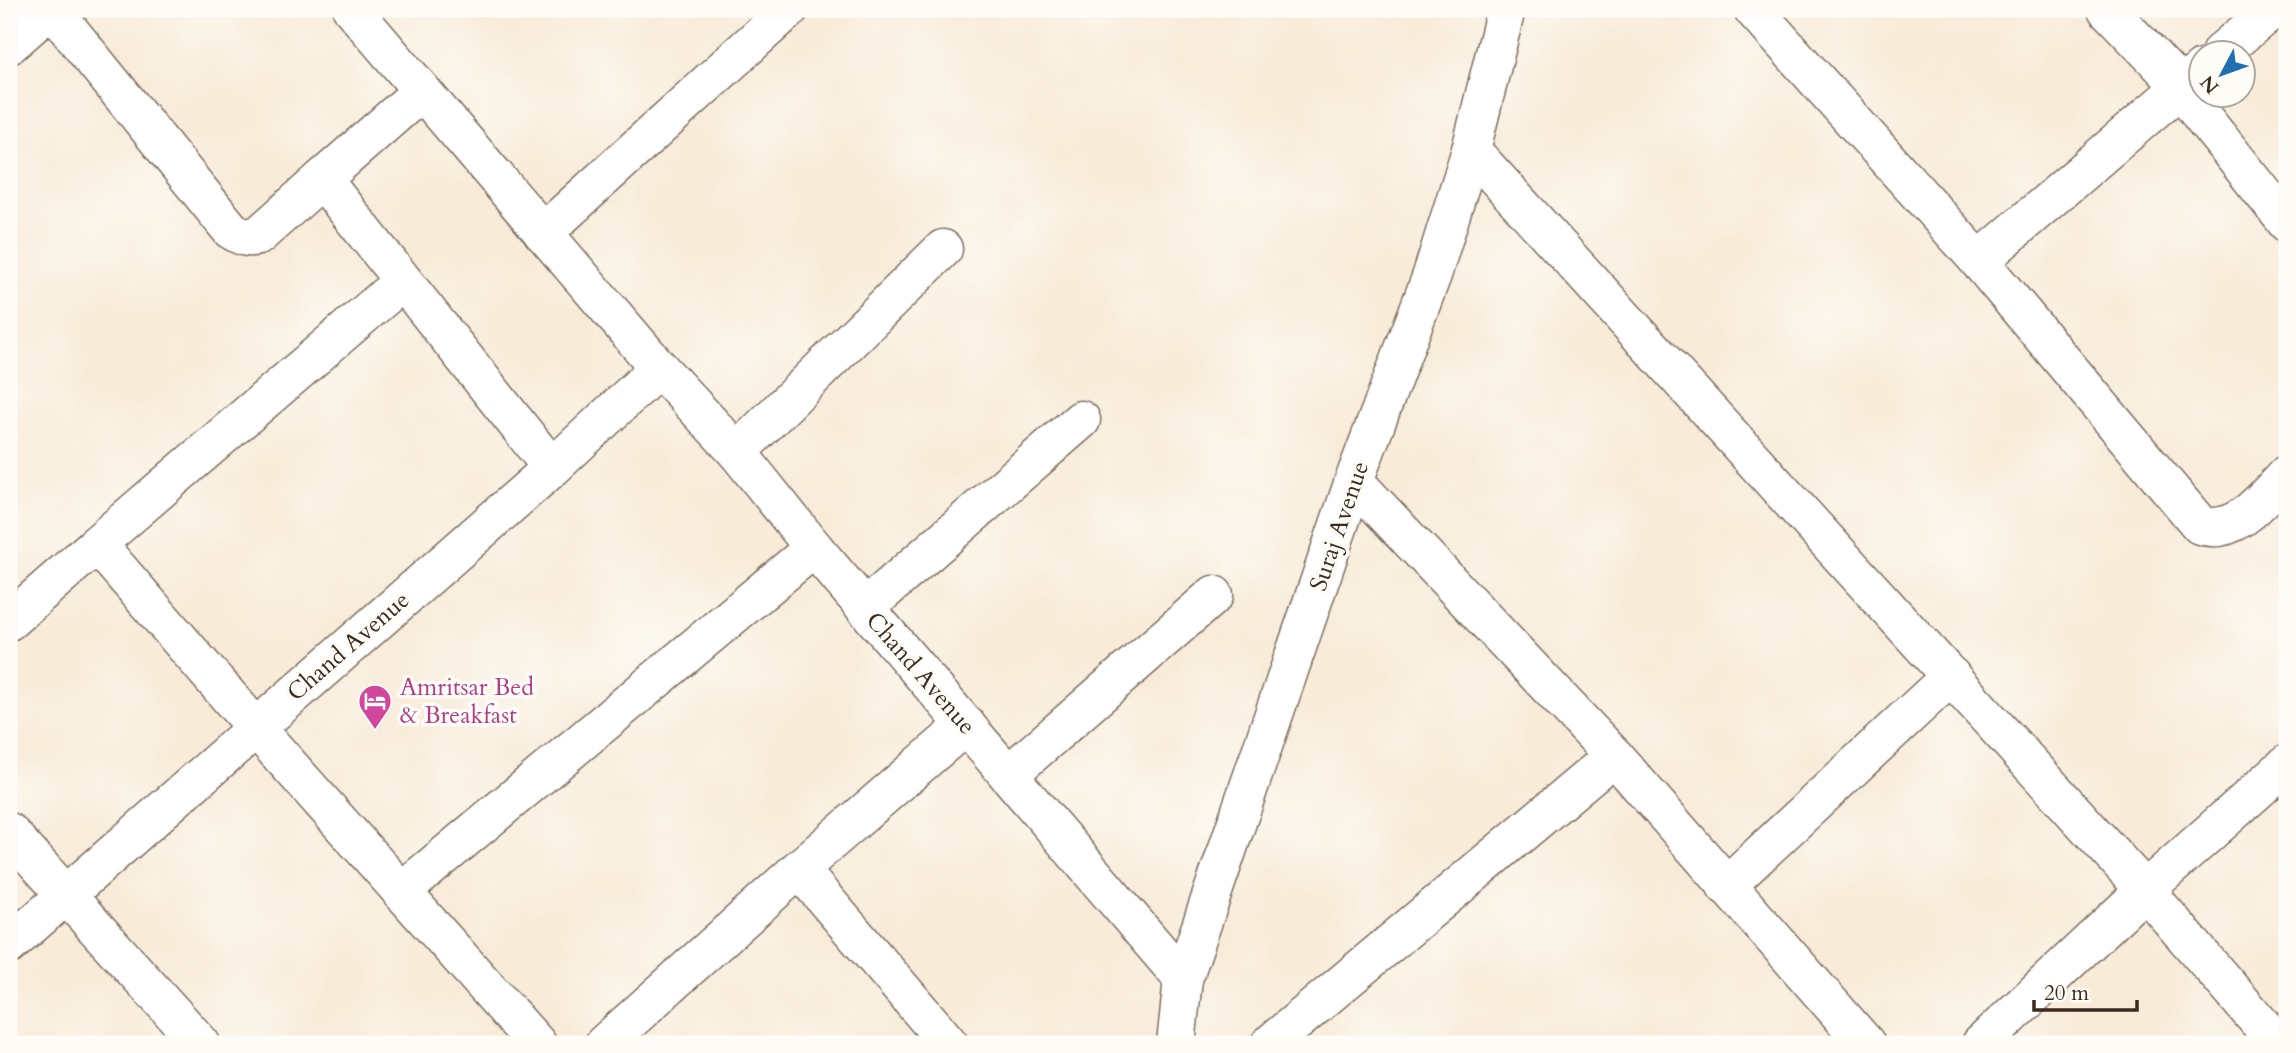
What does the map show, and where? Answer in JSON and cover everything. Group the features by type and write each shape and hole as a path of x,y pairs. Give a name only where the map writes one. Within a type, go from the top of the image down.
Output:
{"street":[{"path":"9,45 51,9 231,230 247,238 258,236 422,91"},
{"name":"Chand Avenue","path":"352,9 659,368 737,452 814,548 1182,979"},
{"path":"544,233 789,9"},
{"name":"Suraj Avenue","path":"1176,1044 1182,979 1354,481 1432,275 1471,150 1506,9"},
{"path":"1753,9 1979,261 2200,524 2220,528 2240,520 2287,474"},
{"path":"2107,9 2188,75"},
{"path":"2238,38 2273,9"},
{"path":"1979,261 2188,80"},
{"path":"2199,108 2200,114 2287,223"},
{"path":"1471,150 2145,890 2278,1044"},
{"path":"322,179 552,468"},
{"path":"737,452 943,249"},
{"path":"9,621 402,282"},
{"name":"Chand Avenue","path":"9,945 552,468 659,368"},
{"path":"865,608 1081,419"},
{"path":"1354,481 1614,756 1866,1044"},
{"path":"97,544 255,727 537,1044"},
{"path":"401,892 814,548"},
{"path":"1008,775 1214,595"},
{"path":"1726,886 1951,676"},
{"path":"604,1044 799,869 966,725"},
{"path":"1269,1044 1614,756"},
{"path":"1981,1044 2145,890 2287,764"},
{"path":"9,832 201,1044"},
{"path":"799,869 949,1044"}],"place":[{"name":"Amritsar Bed & Breakfast","path":"375,731"}]}
